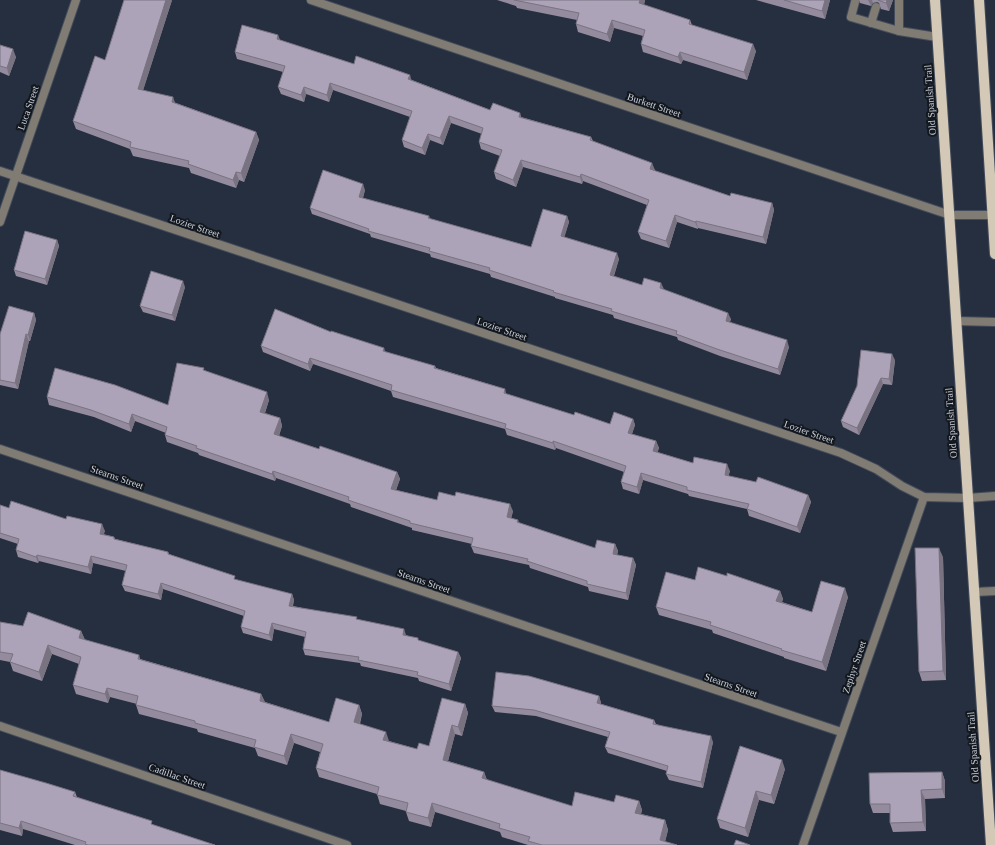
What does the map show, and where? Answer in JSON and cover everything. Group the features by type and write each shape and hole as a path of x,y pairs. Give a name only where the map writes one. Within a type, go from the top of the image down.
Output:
{"main road":[{"name":"Old Spanish Trail","path":"935,0 991,845"},
{"path":"979,0 995,254"}],"street":[{"name":"Luca Street","path":"0,222 76,0"},
{"name":"Burkett Street","path":"311,0 950,215 992,215"},
{"path":"898,0 899,31"},
{"path":"855,2 851,16 899,31 937,37"},
{"path":"871,22 876,7"},
{"name":"Lozier Street","path":"0,171 841,454 876,470 924,497 968,498 995,496"},
{"path":"956,321 995,322"},
{"name":"Stearns Street","path":"0,449 841,732"},
{"name":"Zephyr Street","path":"803,845 841,732 924,497"},
{"path":"975,592 995,591"},
{"name":"Cadillac Street","path":"0,726 347,845"}],"building":[{"path":"124,0 166,0 138,89 173,97 172,102 256,132 241,173 236,172 233,180 188,164 189,161 130,147 131,142 73,121 95,56 105,60"},
{"path":"514,0 640,0 639,3 690,20 689,24 753,44 744,72 680,52 678,57 641,44 645,30 612,20 607,34 576,24 579,13"},
{"path":"784,0 825,0 822,11"},
{"path":"878,0 887,0 886,3"},
{"path":"242,25 278,35 277,39 354,64 356,56 410,75 408,79 490,110 493,103 520,113 519,117 591,137 590,140 652,163 650,169 730,196 731,193 772,203 763,237 695,222 675,215 666,241 638,232 649,200 581,174 580,177 521,160 513,180 494,172 502,150 479,142 483,128 449,116 440,138 428,134 422,148 402,140 412,111 330,83 327,95 304,87 301,95 278,87 285,66 235,52"},
{"path":"0,45 13,49 7,68 0,66"},
{"path":"323,170 363,184 359,197 429,216 428,218 531,247 543,209 567,216 561,236 617,253 610,275 642,285 644,278 661,283 660,288 728,313 726,321 787,340 778,369 676,334 677,331 611,311 612,309 553,292 554,291 489,270 490,268 429,251 430,248 368,231 369,229 310,208"},
{"path":"25,231 57,240 45,279 14,270"},
{"path":"151,271 183,281 172,315 140,306"},
{"path":"9,306 34,313 28,335 26,334 15,383 0,380 0,334"},
{"path":"275,309 331,332 384,348 383,351 505,389 504,393 574,415 575,412 610,424 614,412 633,419 628,433 656,441 653,451 693,463 694,457 727,464 725,475 756,482 758,477 808,495 797,527 747,509 749,504 687,490 687,487 641,473 637,487 621,482 626,466 553,441 553,443 505,428 506,424 391,390 392,385 310,358 308,364 261,346"},
{"path":"861,350 892,354 889,379 881,378 857,428 841,421 857,386"},
{"path":"177,363 204,368 203,370 267,392 260,412 280,418 274,434 319,449 320,446 397,472 391,489 437,500 439,492 455,496 456,492 510,504 507,517 518,520 517,522 595,548 597,540 615,544 613,554 633,558 626,593 587,584 587,581 527,561 528,559 471,546 473,538 410,523 410,521 348,500 349,497 273,471 272,474 196,448 197,446 165,435 167,427 132,414 129,424 91,410 47,397 55,368 115,385 168,405"},
{"path":"11,501 66,519 67,516 102,524 100,534 114,537 114,539 168,552 168,554 235,576 234,579 292,594 289,606 357,617 356,619 404,629 403,635 418,638 418,640 458,652 449,684 417,675 418,672 358,660 359,657 303,649 306,632 272,623 269,635 241,627 245,611 161,583 158,594 122,585 127,565 91,556 88,567 37,555 36,557 16,550 19,539 0,533 0,505 9,508"},
{"path":"915,548 939,548 943,671 919,672"},
{"path":"698,567 727,576 727,573 780,591 776,601 812,612 821,581 845,588 822,662 781,650 782,649 710,625 711,622 656,607 666,572 695,580"},
{"path":"28,612 81,631 79,638 139,655 138,659 261,694 260,701 329,722 336,698 359,705 354,722 386,732 383,740 417,749 419,743 429,746 442,698 465,704 458,727 452,725 443,760 484,772 482,778 572,806 575,792 614,802 616,795 639,801 635,813 665,820 660,840 677,845 542,845 528,841 530,837 499,828 500,824 432,803 428,818 406,812 408,803 377,795 379,787 316,768 323,744 291,734 284,756 254,747 256,740 136,705 138,696 107,688 105,694 73,685 81,657 48,645 39,672 10,662 13,654 0,652 0,622 23,626"},
{"path":"496,672 529,676 599,696 597,703 654,720 653,724 711,736 701,782 666,774 668,766 605,747 610,732 534,710 492,706"},
{"path":"740,746 782,760 771,795 756,791 745,828 717,819"},
{"path":"0,770 75,792 73,796 152,821 151,824 215,845 88,845 85,844 86,842 21,821 19,828 0,823"},
{"path":"942,772 942,789 921,790 923,822 890,823 890,804 870,804 869,773"},
{"path":"736,840 750,845 734,845"}]}
